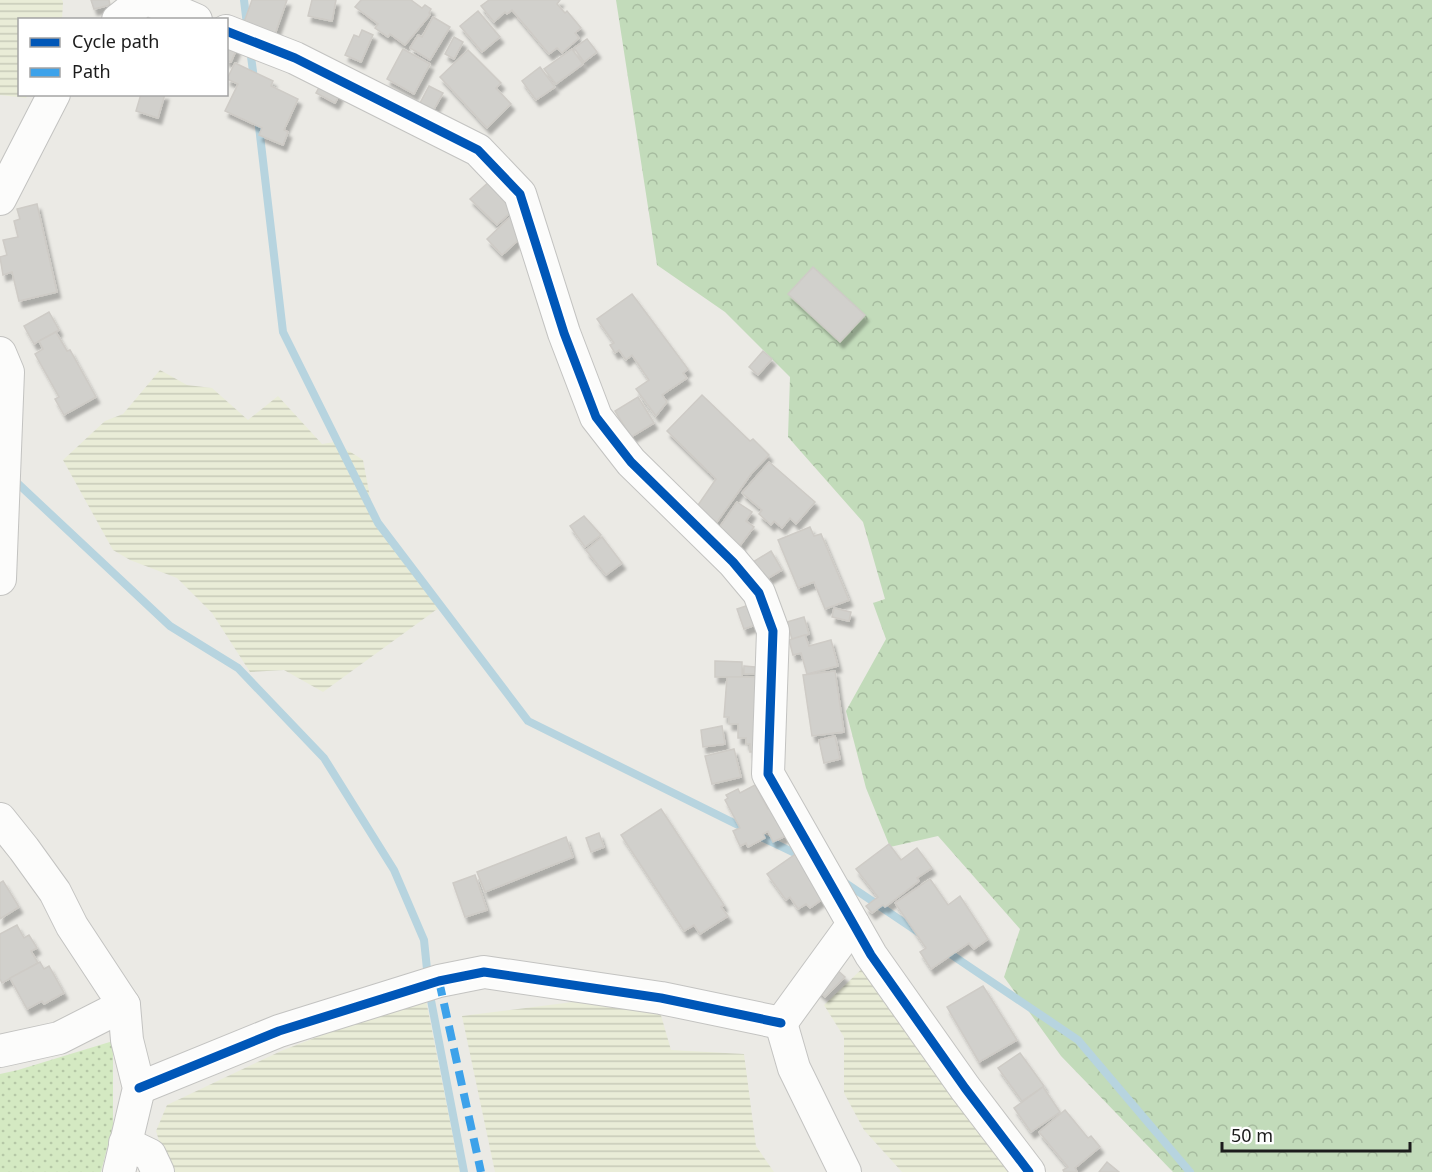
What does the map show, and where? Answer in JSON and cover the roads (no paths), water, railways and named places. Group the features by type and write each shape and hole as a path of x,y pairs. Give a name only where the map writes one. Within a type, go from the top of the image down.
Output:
{"street":[{"path":"120,18 143,0"},
{"path":"150,0 191,18"},
{"path":"228,33 295,58 478,150 520,194 564,333 596,417 631,462 733,562 759,593 773,631 768,774 871,955 965,1088 1029,1172"},
{"path":"0,198 53,96"},
{"path":"0,353 8,372 3,430 0,579"},
{"path":"0,819 55,892 72,926 124,1005 128,1040 139,1088 122,1158 150,1155 158,1172"},
{"path":"782,1023 853,924"},
{"path":"139,1088 279,1031 439,981 484,972 662,998 782,1023"},
{"path":"0,1051 59,1038 124,1005"},
{"path":"782,1023 794,1068 845,1172"}],"waterway":[{"path":"244,0 247,25"},
{"path":"250,49 254,79"},
{"path":"258,118 283,332 378,523 528,721 746,829"},
{"path":"13,479 170,626 238,668 324,758 394,870 424,940 428,979"},
{"path":"757,835 803,857"},
{"path":"844,882 921,934"},
{"path":"943,949 1078,1040 1190,1172"},
{"path":"429,990 464,1172"}]}
